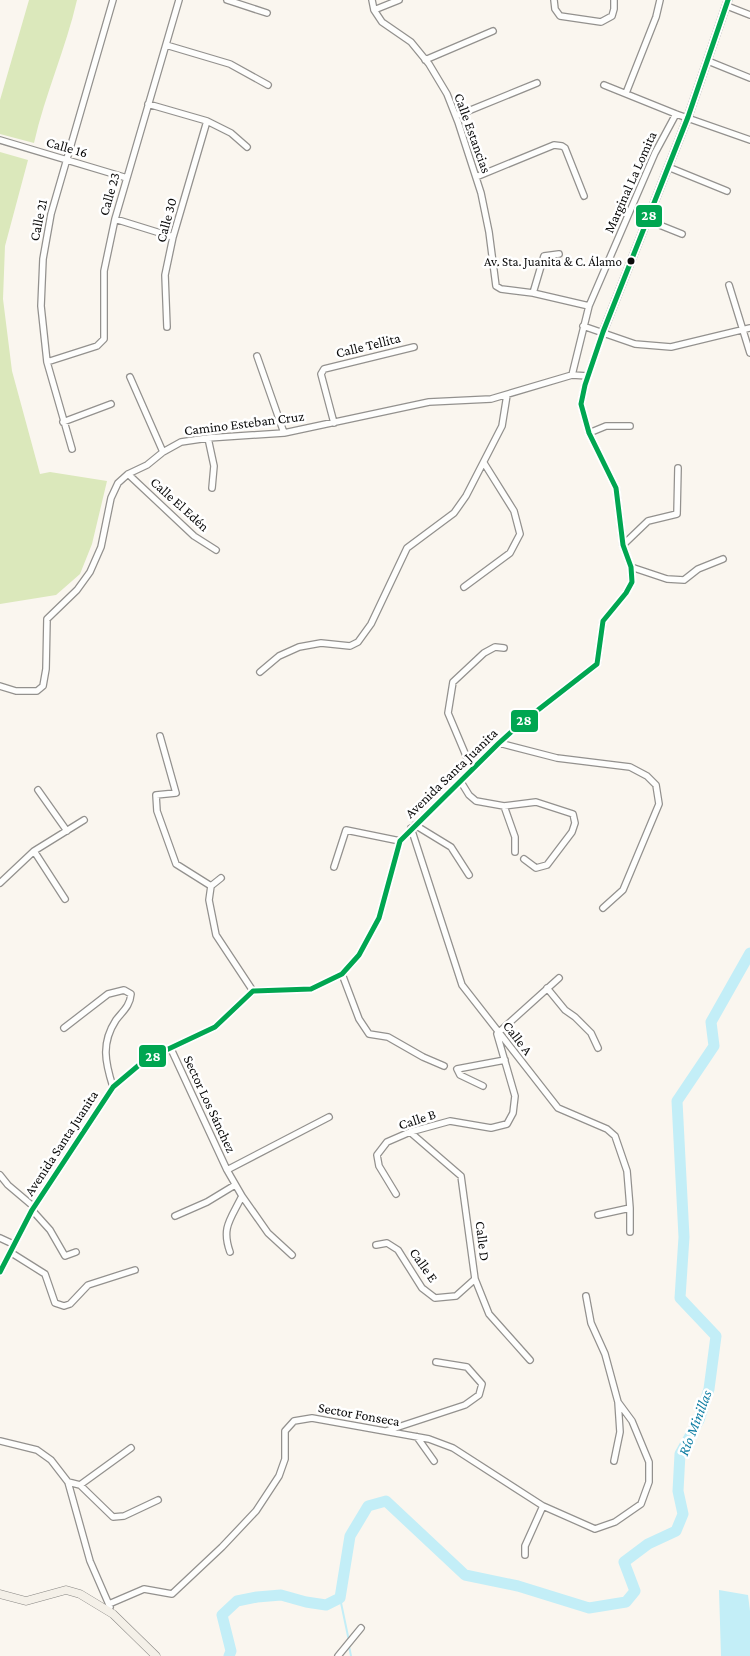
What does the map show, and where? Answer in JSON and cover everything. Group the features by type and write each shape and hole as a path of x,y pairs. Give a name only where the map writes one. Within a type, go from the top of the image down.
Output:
{"street":[{"name":"Calle 21","path":"72,450 47,362 41,306 43,259 51,214 113,0"},
{"name":"Calle 23","path":"47,362 97,346 104,339 104,271 115,219 179,0"},
{"path":"227,0 267,13"},
{"path":"372,0 374,10 399,0"},
{"path":"554,0 555,9 560,16 601,22 612,16 614,0"},
{"path":"626,93 656,17 660,0"},
{"path":"728,3 750,15"},
{"name":"Avenida Santa Juanita","path":"0,1272 33,1209 114,1087 145,1060 215,1027 253,991 311,989 342,974 359,955 379,918 400,841 413,826 461,782 478,762 499,743 598,664 603,621 626,593 632,582 631,567 623,545 616,488 589,432 581,404 603,332 688,117 728,3"},
{"name":"Calle Estancias","path":"374,10 382,22 411,42 447,94 483,200 496,286 501,289 533,293"},
{"path":"425,60 493,31"},
{"path":"166,45 230,64 268,85"},
{"path":"708,61 750,78"},
{"path":"456,116 536,83"},
{"path":"604,85 676,114 750,140"},
{"path":"148,104 207,121 231,134 246,147"},
{"name":"Marginal La Lomita","path":"572,375 589,306 655,153 676,114"},
{"name":"Calle 30","path":"167,327 165,275 173,237 207,121"},
{"name":"Calle 16","path":"0,140 127,178"},
{"path":"476,177 558,145 565,148 584,196"},
{"path":"668,167 727,191"},
{"path":"115,219 173,237"},
{"path":"647,220 682,234"},
{"path":"559,254 544,256 533,293 589,306"},
{"path":"730,285 750,353"},
{"path":"583,326 635,344 671,347 750,328"},
{"name":"Calle Tellita","path":"334,423 321,374 324,369 414,347"},
{"path":"257,356 284,433"},
{"name":"Camino Esteban Cruz","path":"0,686 16,691 37,691 43,686 46,670 47,619 77,590 90,572 101,547 110,498 118,483 128,474 148,465 164,452 181,442 208,438 284,433 429,402 491,400 572,375 588,376"},
{"path":"130,376 164,452"},
{"path":"260,672 279,656 299,647 321,644 350,646 358,642 371,624 407,548 454,513 466,496 502,426 507,395"},
{"path":"63,422 111,404"},
{"path":"589,432 606,426 630,426"},
{"path":"208,438 214,466 212,488"},
{"path":"464,587 510,553 520,534 514,511 484,463"},
{"path":"623,545 648,521 676,514 678,468"},
{"name":"Calle El Edén","path":"128,474 194,536 216,550"},
{"path":"631,567 667,579 684,580 698,568 723,559"},
{"path":"478,762 467,758 448,713 452,682 484,653 495,647 504,648"},
{"path":"160,736 176,794 156,795 157,811 176,864 211,886"},
{"path":"499,743 557,758 630,767 647,776 656,786 659,804 623,890 603,908"},
{"path":"461,782 469,795 476,801 504,806 536,802 573,814 575,823 572,832 547,865 536,868 524,859"},
{"path":"38,790 67,831"},
{"path":"504,806 515,837 515,852"},
{"path":"0,883 34,851 84,820"},
{"path":"413,826 451,847 469,875"},
{"name":"Calle A","path":"413,826 462,985 558,1108 607,1129 615,1136 627,1172 630,1232"},
{"path":"334,866 346,830 400,841"},
{"path":"34,851 64,900"},
{"path":"221,878 211,886 209,900 216,935 253,991"},
{"path":"342,974 359,1019 369,1034 388,1037 423,1057 444,1066"},
{"path":"498,1032 559,978"},
{"path":"547,988 565,1010 591,1033 594,1043 598,1048"},
{"path":"64,1028 108,994 124,990 131,994 130,1003 116,1021 106,1042 106,1064 114,1087"},
{"name":"Calle B","path":"396,1194 379,1166 378,1155 387,1142 410,1132 450,1121 491,1128 507,1124 513,1113 515,1096 498,1032"},
{"name":"Sector Los Sánchez","path":"171,1049 235,1185 268,1233 292,1255"},
{"path":"483,1086 460,1075 458,1070 505,1060"},
{"name":"Sector Los Sánchez","path":"227,1170 329,1117"},
{"name":"Calle D","path":"410,1132 462,1176 475,1279 489,1314 530,1360"},
{"path":"0,1175 33,1209 50,1230 65,1256 76,1252"},
{"path":"175,1216 207,1202 235,1185"},
{"path":"230,1252 226,1241 226,1229 242,1196"},
{"path":"598,1215 630,1208"},
{"path":"0,1238 13,1244"},
{"name":"Calle E","path":"376,1245 387,1243 398,1250 422,1288 435,1298 456,1296 475,1279"},
{"path":"10,1252 45,1274 55,1303 64,1306 70,1304 88,1285 135,1270"},
{"path":"586,1296 591,1323 605,1354 618,1402 620,1432 614,1461"},
{"path":"384,1431 465,1406 479,1395 482,1384 467,1367 436,1362"},
{"name":"Sector Fonseca","path":"109,1604 144,1589 172,1594 222,1547 256,1511 279,1476 285,1459 285,1431 294,1420 312,1418 417,1437 453,1448 543,1506 595,1529 615,1522 641,1504 649,1482 649,1462 632,1421 618,1402"},
{"path":"417,1437 434,1461"},
{"path":"0,1440 37,1450 51,1460 68,1482 90,1561 113,1614"},
{"path":"80,1485 131,1448"},
{"path":"68,1482 80,1485 113,1517 124,1516 158,1500"},
{"path":"525,1555 525,1546 543,1506"},
{"path":"0,1594 26,1601 66,1590 80,1594 113,1614 156,1656"},
{"path":"340,1654 361,1628"}],"green space":[{"path":"29,0 77,0 34,143 0,134 0,100"},
{"path":"0,152 28,160 5,246 3,299 12,371 40,474 50,472 107,481 92,544 80,574 56,595 0,604"}],"water":[{"path":"719,1590 748,1595 750,1656 721,1656"}],"waterway":[{"name":"Río Minillas","path":"229,1656 231,1651 222,1615 237,1601 281,1595 326,1605 340,1598 350,1536 368,1506 386,1501 465,1575 518,1586 589,1608 626,1602 635,1591 624,1562 648,1544 676,1531 683,1514 678,1491 680,1454 699,1420 709,1389 716,1336 680,1298 684,1237 677,1101 714,1046 711,1022 750,953"},
{"path":"340,1598 349,1641"},
{"path":"349,1646 351,1656"}],"transit line":[{"name":"28","path":"0,1272 32,1210 113,1087 145,1060 215,1027 253,991 311,989 342,974 359,955 379,918 400,841 520,724 597,664 603,621 626,593 632,582 631,567 623,545 616,488 589,433 581,404 585,385 603,332 688,117 728,0"}],"place":[{"name":"Av. Sta. Juanita & C. Álamo","path":"631,261"}]}
